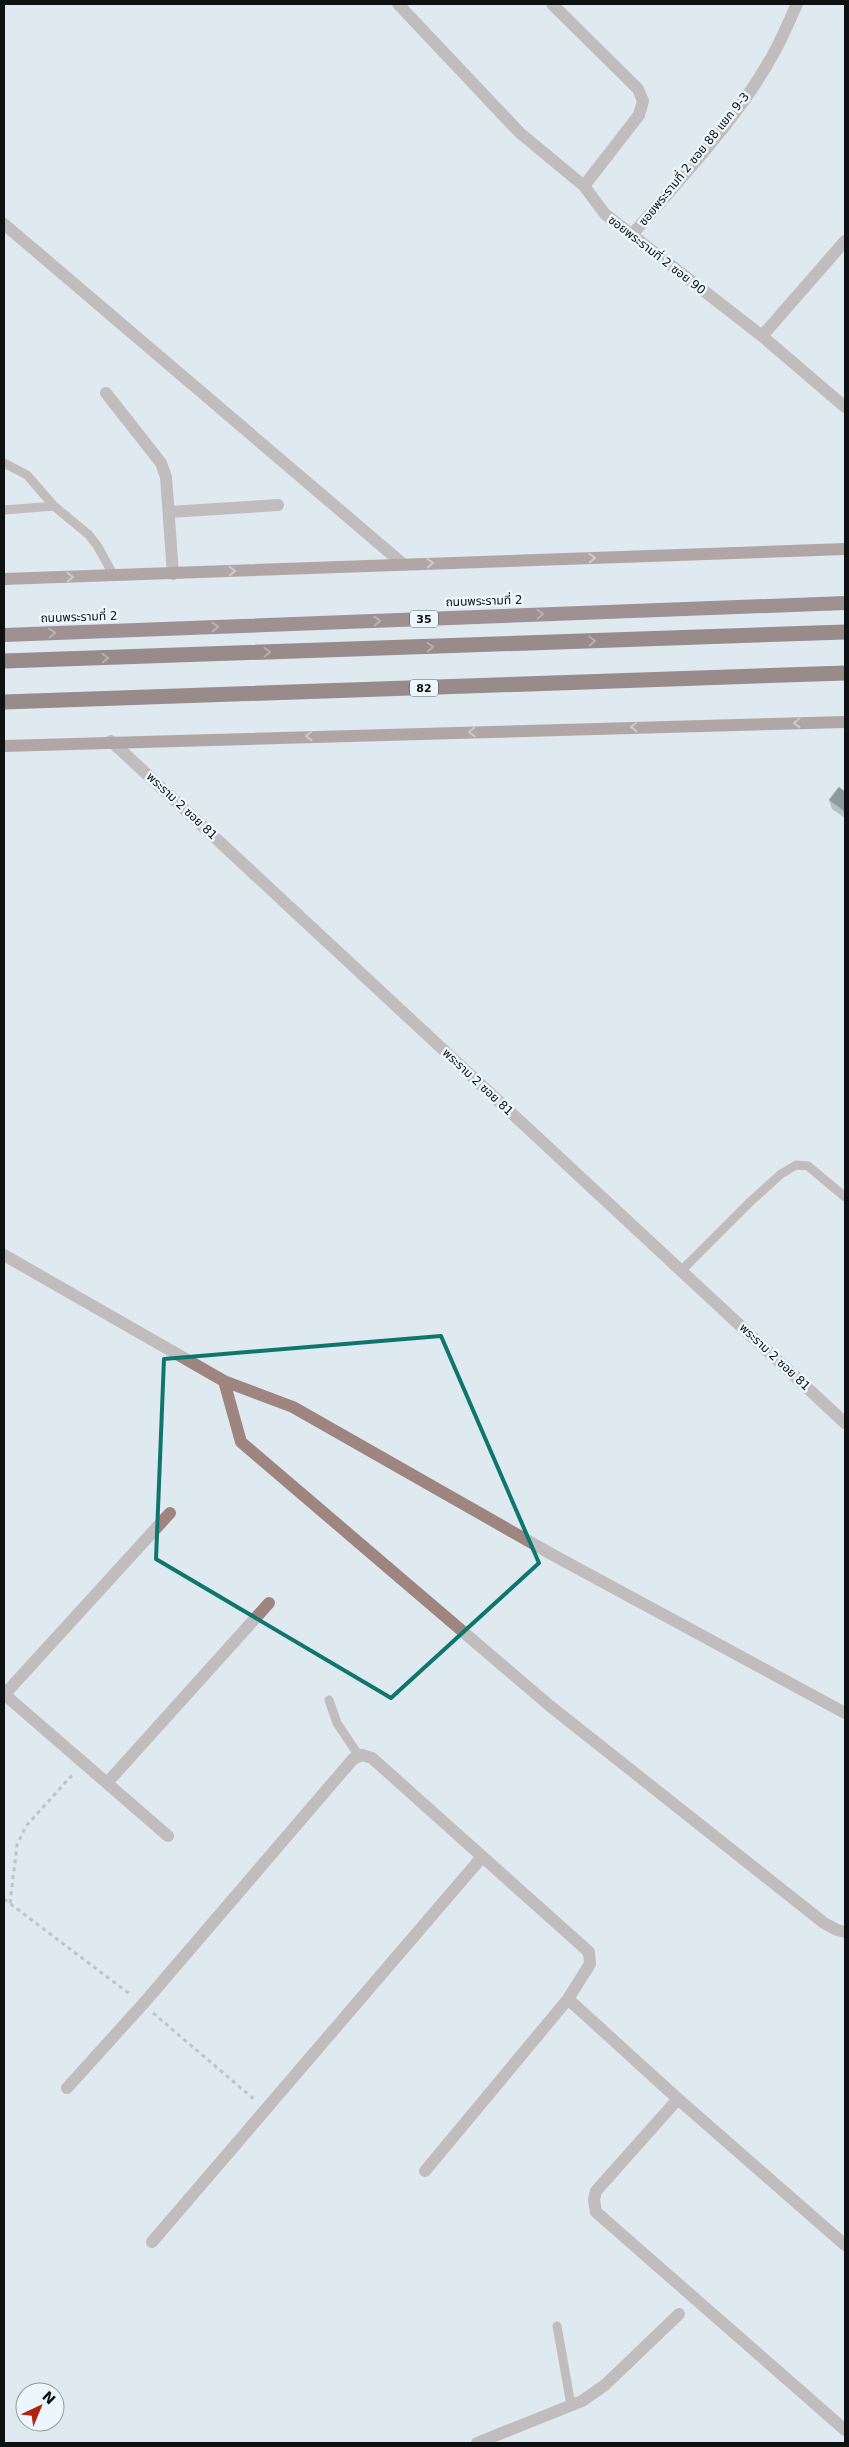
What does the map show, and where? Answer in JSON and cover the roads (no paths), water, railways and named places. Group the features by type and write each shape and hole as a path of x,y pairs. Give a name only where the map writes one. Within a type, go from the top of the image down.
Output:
{"highway":[{"name":"ถนนพระรามที่ 2","path":"4,635 845,603"},
{"path":"4,662 845,632"},
{"name":"82","path":"4,702 845,672"}],"main road":[{"path":"4,579 845,549"},
{"path":"4,746 112,741 845,722"}],"street":[{"name":"ซอยพระรามที่ 2 ซอย 90","path":"398,4 520,133 584,186 605,214 762,336 845,407"},
{"path":"552,4 638,89 643,101 639,115 584,186"},
{"name":"ซอยพระรามที่ 2 ซอย 88 แยก 9-3","path":"632,235 718,133 748,93 776,50 797,4"},
{"path":"4,224 403,564"},
{"path":"762,336 845,241"},
{"path":"106,393 161,463 166,477 172,574"},
{"path":"169,512 278,505"},
{"name":"พระราม 2 ซอย 81","path":"112,741 845,1423"},
{"path":"4,1255 224,1381 293,1408 553,1555 845,1714"},
{"path":"224,1381 241,1442 550,1706 824,1923 845,1932"},
{"path":"168,1836 4,1694 170,1513"},
{"path":"107,1783 270,1603"},
{"path":"67,2088 143,2004 353,1759 359,1756 372,1758 589,1952 590,1964 568,1998 425,2171"},
{"path":"152,2242 482,1857"},
{"path":"568,1998 678,2099 845,2245"},
{"path":"678,2099 596,2191 594,2200 596,2212 845,2430"},
{"path":"477,2443 571,2405 605,2385 679,2314"}],"lane":[{"path":"4,463 27,475 54,506 89,535 114,576"},
{"path":"4,510 54,506"},
{"path":"681,1270 750,1202 791,1168 804,1164 808,1166 845,1197"},
{"path":"329,1700 337,1722 359,1756"},
{"path":"557,2326 571,2405"}]}
